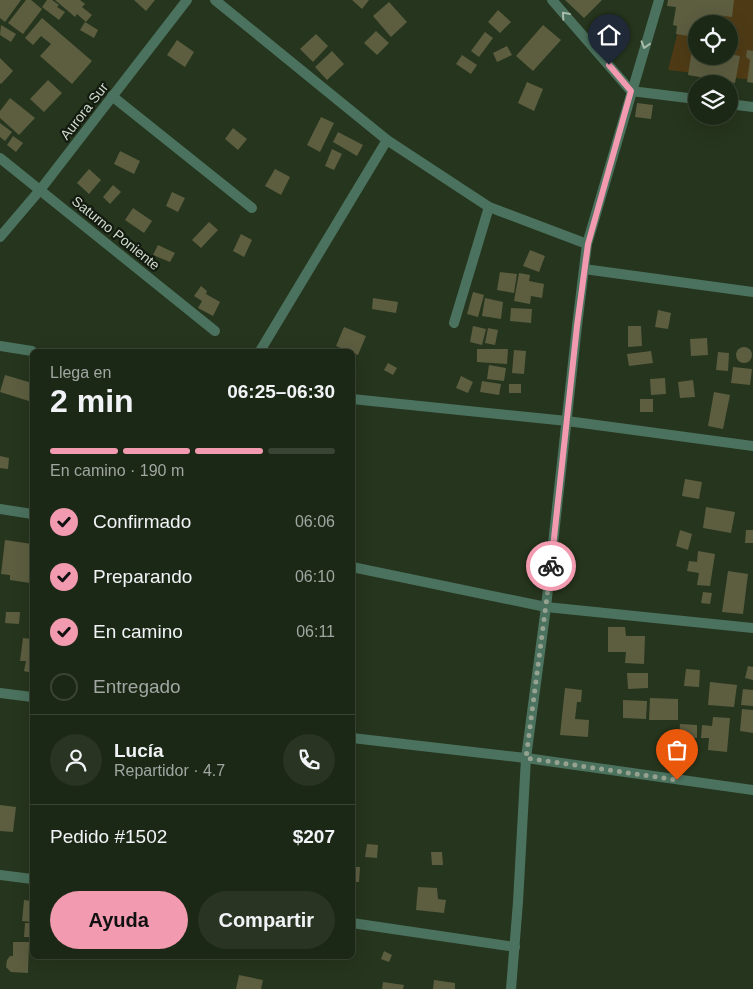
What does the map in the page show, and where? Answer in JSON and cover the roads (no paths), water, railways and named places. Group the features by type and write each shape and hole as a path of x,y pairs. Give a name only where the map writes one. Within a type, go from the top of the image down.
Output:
{"street":[{"name":"Aurora Sur","path":"0,237 40,190 187,0"},
{"path":"215,0 387,140 489,208 588,244"},
{"path":"552,0 631,91 688,98"},
{"path":"512,989 526,758 546,607 584,269 588,244 658,0"},
{"path":"112,96 252,208"},
{"path":"738,105 753,107"},
{"path":"261,349 387,140"},
{"name":"Saturno Poniente","path":"0,158 215,331"},
{"path":"454,323 489,208"},
{"path":"584,269 753,292"},
{"path":"0,346 30,351"},
{"path":"355,399 567,421 753,446"},
{"path":"0,509 30,514"},
{"path":"355,568 546,607 753,628"},
{"path":"0,693 30,697"},
{"path":"355,738 526,758 753,790"},
{"path":"0,875 30,879"},
{"path":"355,923 515,947"}]}
